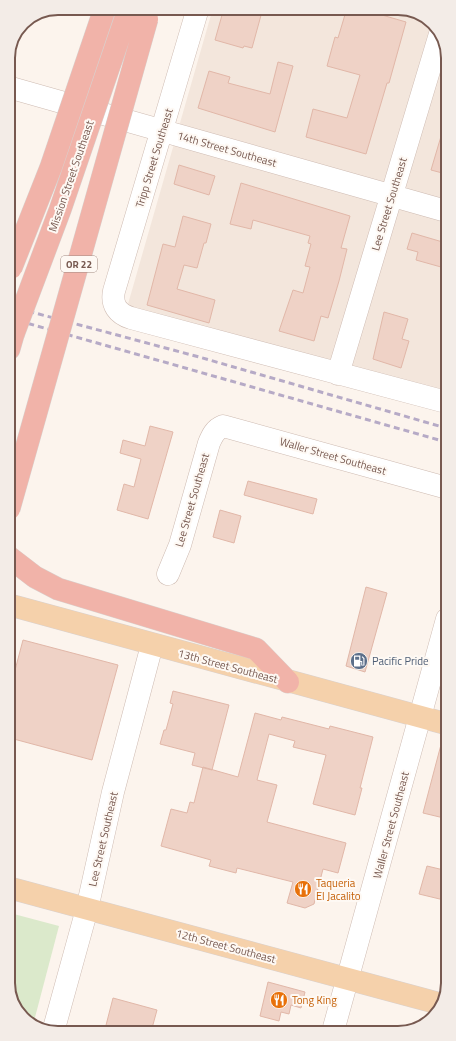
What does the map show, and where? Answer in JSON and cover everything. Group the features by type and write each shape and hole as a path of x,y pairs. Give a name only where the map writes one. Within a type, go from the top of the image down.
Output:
{"highway":[{"name":"Mission Street Southeast","path":"15,259 51,168 103,15"},
{"name":"Mission Street Southeast","path":"15,329 60,210 127,15"},
{"name":"OR 22","path":"15,488 149,15"},
{"path":"15,561 35,577 58,589 256,649 288,682"}],"main road":[{"name":"13th Street Southeast","path":"15,606 152,645 441,722"},
{"name":"12th Street Southeast","path":"15,889 436,1003"}],"street":[{"name":"Tripp Street Southeast","path":"196,15 113,296 115,307 125,316 131,318 338,374"},
{"name":"Lee Street Southeast","path":"338,374 438,42"},
{"name":"14th Street Southeast","path":"15,89 441,210"},
{"path":"338,374 441,401"},
{"name":"Waller Street Southeast","path":"219,428 229,427 441,486"},
{"name":"Lee Street Southeast","path":"168,574 180,545 212,434 219,428"},
{"name":"Waller Street Southeast","path":"334,1026 441,641"},
{"name":"Lee Street Southeast","path":"55,1026 87,909 113,792 152,645"}],"shaded area":[{"path":"211,15 401,15 415,18 429,27 439,44 441,58 441,399 126,311"}],"green space":[{"path":"15,914 59,926 35,1019 27,1014 19,1002 15,989"}],"building":[{"path":"222,15 261,15 252,48 244,46 243,48 215,40"},
{"path":"345,15 382,15 406,22 389,83 387,83 366,154 306,137 313,109 347,118 360,75 327,66 335,37 338,38"},
{"path":"278,62 293,66 275,132 198,108 209,71 230,77 228,83 270,94"},
{"path":"441,136 441,173 431,170"},
{"path":"179,165 215,176 209,195 174,184"},
{"path":"241,183 350,216 341,248 347,249 339,281 328,318 321,316 314,341 279,331 293,290 303,293 310,267 305,266 311,244 308,243 310,236 253,220 251,229 230,224"},
{"path":"183,216 211,224 197,268 184,265 177,289 215,300 209,323 147,305 163,244 175,247"},
{"path":"412,233 441,242 441,267 416,260 418,252 407,249"},
{"path":"384,312 408,319 402,339 409,341 401,368 373,359"},
{"path":"150,426 173,432 148,519 117,510 124,484 134,487 141,459 120,453 123,440 145,446"},
{"path":"248,481 317,499 313,514 244,495"},
{"path":"220,510 241,516 234,543 213,537"},
{"path":"366,587 387,593 365,672 346,666"},
{"path":"23,640 118,665 92,760 15,739 15,670"},
{"path":"173,691 229,705 212,770 192,765 195,753 160,744 164,730 166,730 173,704 170,703"},
{"path":"255,713 281,720 282,717 329,729 330,726 373,737 355,815 313,804 326,755 293,747 295,741 269,734 257,780 277,785 267,822 346,843 338,873 323,869 314,904 305,908 287,903 293,882 237,868 236,873 209,866 211,860 161,846 171,809 187,813 190,802 194,803 203,767 238,777"},
{"path":"441,745 441,817 423,813"},
{"path":"427,866 441,869 441,899 419,894"},
{"path":"268,982 305,992 301,1008 291,1005 289,1014 281,1012 279,1021 260,1016"},
{"path":"113,998 157,1010 153,1026 106,1026"}],"railway":[{"path":"15,308 199,357 441,427"},
{"path":"15,320 441,441"}],"place":[{"name":"Pacific Pride","path":"359,661"},
{"name":"Taqueria El Jacalito","path":"303,889"},
{"name":"Tong King","path":"279,1000"}]}
